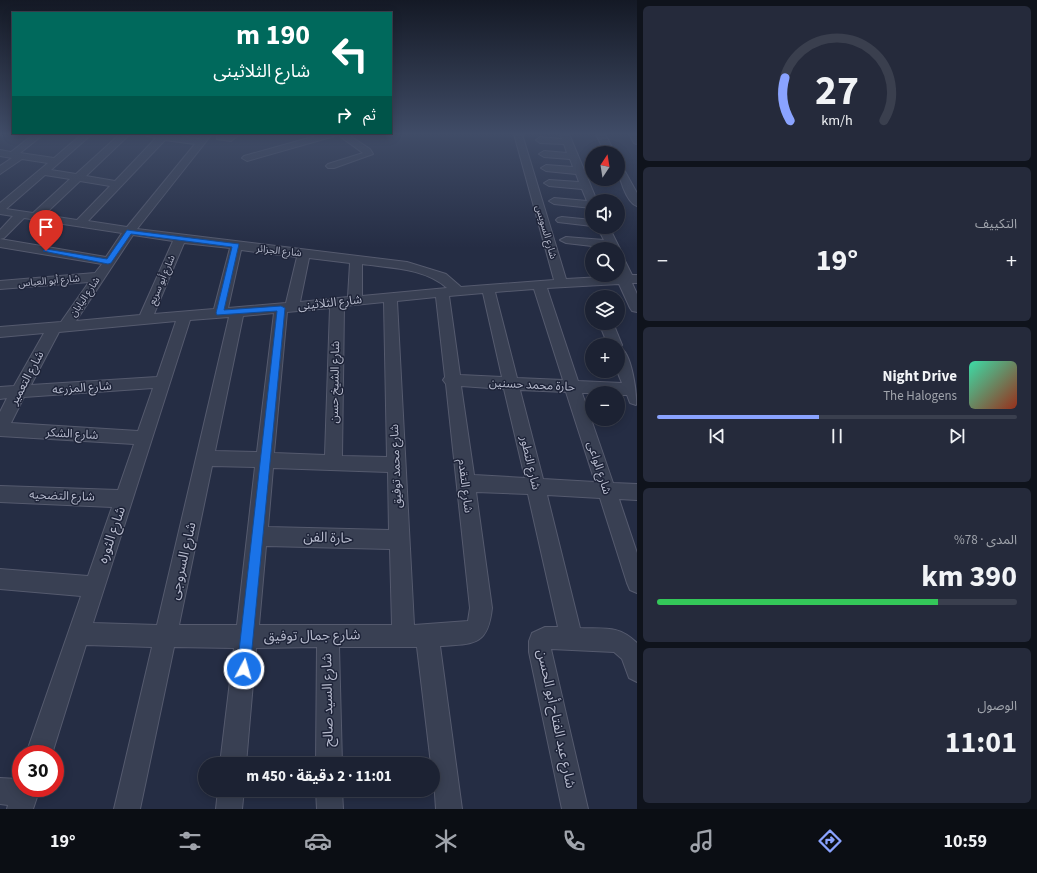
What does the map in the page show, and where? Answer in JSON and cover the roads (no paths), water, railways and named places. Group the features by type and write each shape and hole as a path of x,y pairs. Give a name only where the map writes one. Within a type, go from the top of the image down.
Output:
{"street":[{"path":"0,210 43,172 117,184"},
{"path":"35,217 85,172"},
{"path":"79,224 129,172"},
{"name":"شارع اليابان","path":"60,328 129,232 178,172"},
{"name":"شارع السويس","path":"529,172 561,284"},
{"path":"580,172 585,184"},
{"path":"625,181 637,203"},
{"path":"549,183 585,186"},
{"path":"586,186 589,194"},
{"path":"554,201 585,204"},
{"name":"شارع الجزائر","path":"0,210 21,215 129,232 407,266 425,270 442,277 449,291"},
{"path":"0,236 21,215"},
{"path":"562,220 585,222"},
{"name":"شارع أبو سريع","path":"145,320 180,239"},
{"path":"566,240 585,242"},
{"path":"0,243 108,262"},
{"name":"شارع السروجى","path":"127,809 206,458 228,313 236,246"},
{"path":"235,757 257,536 287,307 304,253"},
{"path":"355,300 356,259"},
{"path":"625,271 630,280 637,308"},
{"name":"شارع أبو العباس","path":"0,285 98,277"},
{"name":"شارع الثلاثينى","path":"0,332 228,313 449,291 630,280"},
{"path":"590,283 592,290"},
{"name":"شارع الواعى","path":"539,285 637,583"},
{"name":"شارع التطور","path":"488,288 536,486 562,638"},
{"name":"شارع التقدم","path":"415,635 473,632 479,625 481,617 451,380 449,291"},
{"name":"شارع محمد توفيق","path":"390,297 399,540 415,635 449,809"},
{"name":"شارع الشيخ حسن","path":"333,462 337,302"},
{"name":"شارع الثوره","path":"42,745 185,316"},
{"name":"شارع التعمير","path":"0,428 60,328"},
{"path":"625,369 636,394"},
{"name":"حارة محمد حسنين","path":"451,380 573,387 636,394"},
{"name":"شارع المزرعه","path":"0,393 163,382"},
{"name":"شارع الشكر","path":"0,428 144,438"},
{"path":"206,458 396,465"},
{"path":"465,483 637,492"},
{"name":"شارع التضحيه","path":"0,494 124,499"},
{"name":"حارة الفن","path":"257,536 399,540"},
{"path":"1,581 94,587"},
{"name":"شارع جمال توفيق","path":"78,634 166,637 415,635"},
{"name":"شارع السيد صالح","path":"328,636 329,757"},
{"name":"شارع عبد الفتاح أبو الحسن","path":"562,638 545,638 540,641 538,646 575,809"},
{"path":"562,638 619,641 630,652 637,670"},
{"path":"0,791 12,794"},
{"path":"229,809 230,797"},
{"path":"329,797 330,809"}]}
